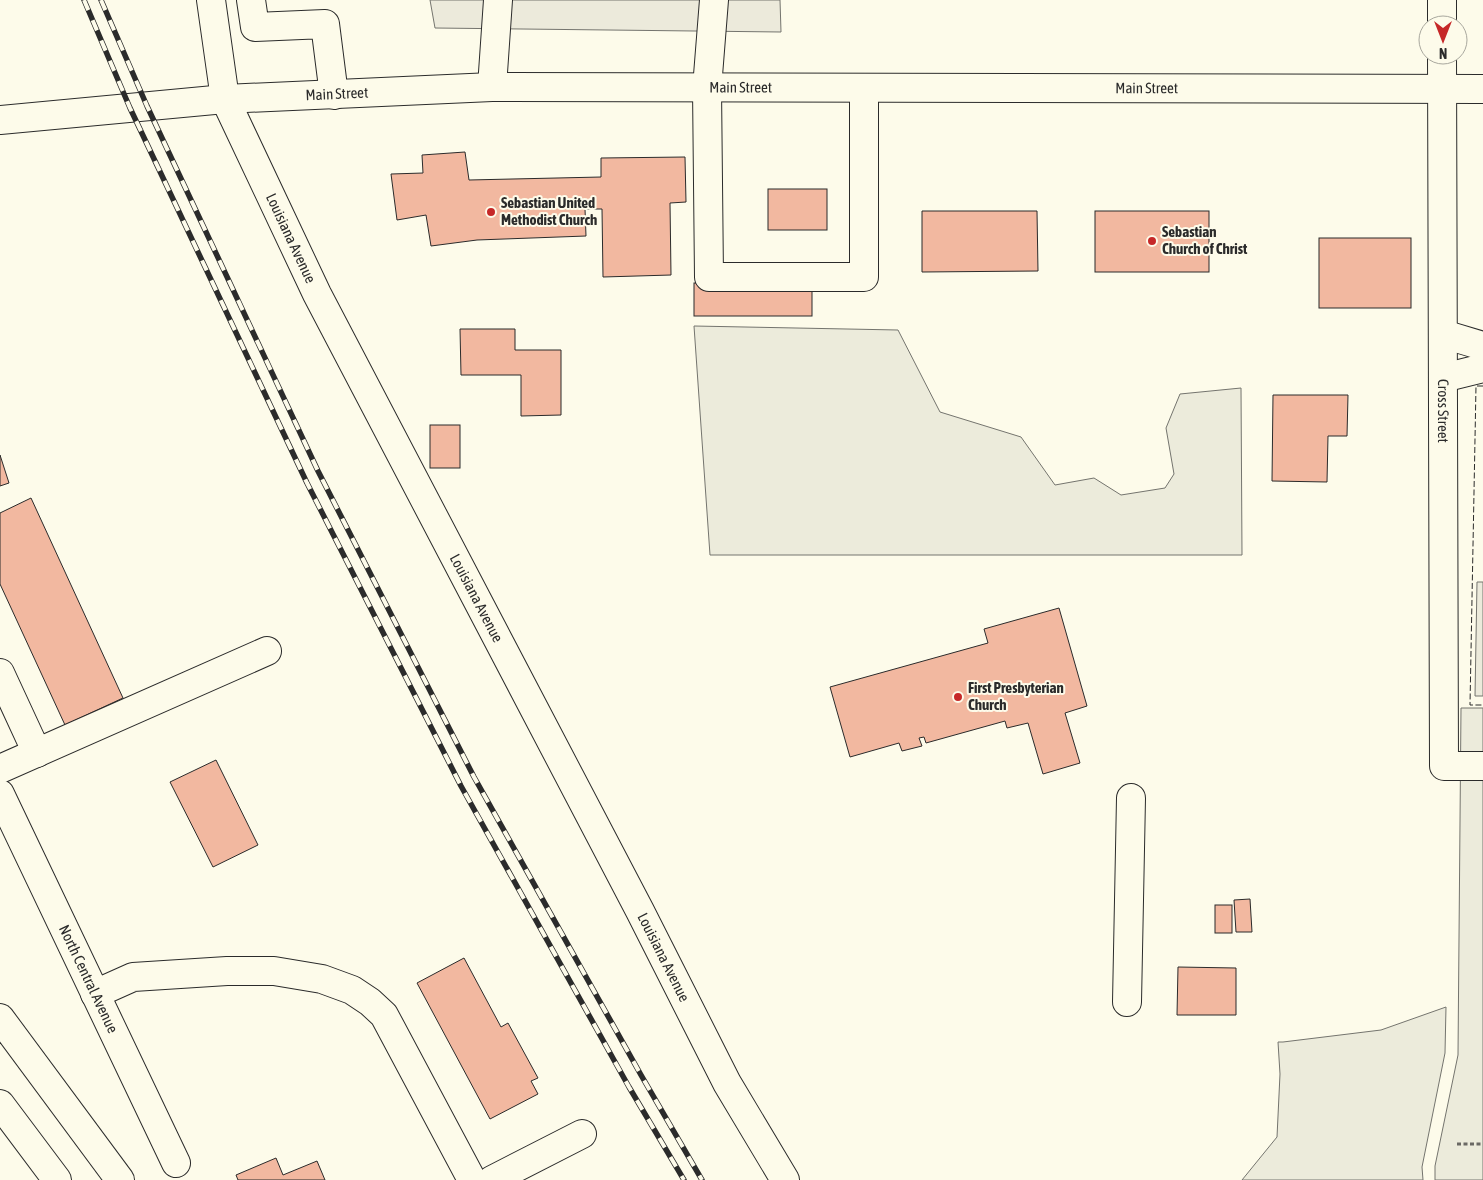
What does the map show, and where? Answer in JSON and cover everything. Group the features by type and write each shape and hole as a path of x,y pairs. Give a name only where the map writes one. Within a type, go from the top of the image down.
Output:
{"street":[{"name":"Louisiana Avenue","path":"211,0 224,99 317,294 640,911 726,1083 785,1180"},
{"path":"251,0 255,27 326,24 334,95"},
{"path":"492,87 498,0"},
{"path":"714,0 707,88 709,277 864,277 864,88"},
{"path":"1442,0 1442,15"},
{"name":"Cross Street","path":"1442,65 1444,766 1483,766"},
{"name":"Main Street","path":"0,120 224,99 492,87 1483,89"},
{"path":"1443,334 1483,346"},
{"path":"1443,378 1483,368"},
{"path":"0,769 267,651"},
{"path":"0,673 37,753"},
{"name":"North Central Avenue","path":"0,794 176,1163"},
{"path":"1127,1002 1131,798"},
{"path":"95,994 134,978 246,971 274,971 322,979 352,990 384,1014 472,1180"},
{"path":"0,1018 120,1180"},
{"path":"0,1104 57,1180"},
{"path":"492,1180 582,1134"}],"path":[{"path":"1457,1144 1483,1144"}],"shaded area":[{"path":"430,0 780,0 781,32 435,28"},
{"path":"694,326 898,330 940,412 1021,437 1055,485 1094,478 1121,495 1165,488 1174,474 1166,428 1180,394 1241,388 1242,555 710,555"},
{"path":"1477,582 1483,582 1483,696 1475,696"},
{"path":"1461,708 1483,708 1483,1180 1435,1180 1435,1166 1458,1055"},
{"path":"1446,1007 1445,1053 1422,1167 1423,1180 1242,1180 1277,1137 1280,1074 1278,1042 1381,1030"}],"building":[{"name":"Sebastian United Methodist Church","path":"465,152 469,180 601,177 601,158 685,157 686,202 670,203 671,275 603,277 602,209 585,209 586,236 477,240 431,246 426,215 397,220 391,174 423,173 422,155"},
{"path":"768,189 827,189 827,230 768,230"},
{"path":"922,211 1037,211 1038,271 922,272"},
{"name":"Sebastian Church of Christ","path":"1095,211 1209,211 1209,272 1095,272"},
{"path":"1319,238 1411,238 1411,308 1319,308"},
{"path":"694,283 812,283 812,316 694,316"},
{"path":"460,329 515,329 515,350 561,350 561,415 521,416 521,375 461,375"},
{"path":"1273,395 1348,395 1347,436 1328,436 1327,482 1272,481"},
{"path":"430,425 460,425 460,468 430,468"},
{"path":"0,455 9,483 0,486"},
{"path":"31,498 123,698 65,725 0,584 0,513"},
{"name":"First Presbyterian Church","path":"1059,608 1087,706 1065,713 1080,763 1043,774 1028,723 1007,728 1005,721 926,743 924,737 919,738 922,746 902,751 899,743 850,757 830,687 988,643 984,629"},
{"path":"216,760 258,845 213,867 170,782"},
{"path":"1250,899 1252,932 1236,932 1234,900"},
{"path":"1215,905 1232,905 1232,933 1215,933"},
{"path":"464,958 501,1027 508,1023 538,1078 531,1081 538,1094 490,1119 417,983"},
{"path":"1178,967 1236,968 1236,1015 1177,1015"},
{"path":"276,1158 283,1175 317,1161 325,1180 238,1180 236,1175"}],"railway":[{"path":"84,0 130,108 307,483 461,786 629,1087 684,1180"},
{"path":"101,0 147,106 318,471 474,777 702,1180"}],"fence":[{"path":"1483,386 1476,386 1470,705 1483,705"}],"place":[{"name":"Sebastian United Methodist Church","path":"491,212"},
{"name":"Sebastian Church of Christ","path":"1152,241"},
{"name":"First Presbyterian Church","path":"958,697"}]}
